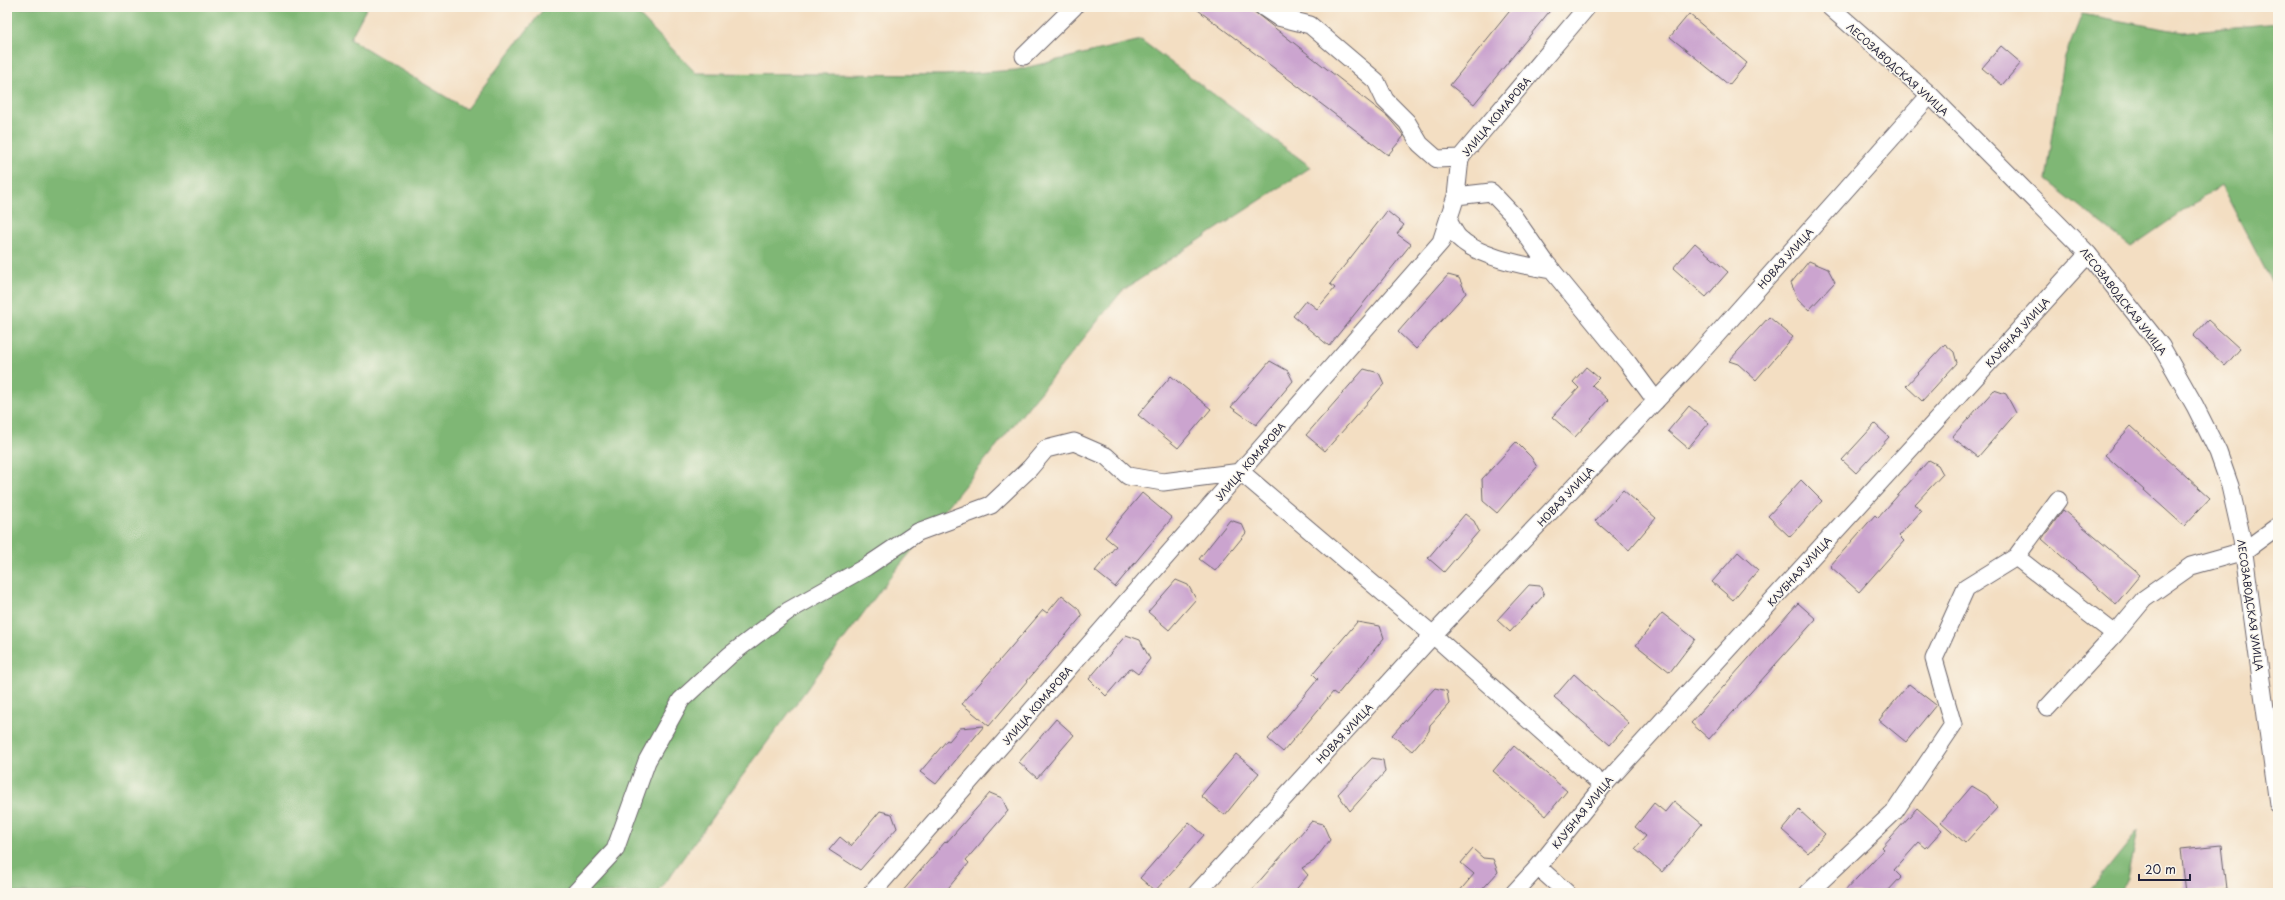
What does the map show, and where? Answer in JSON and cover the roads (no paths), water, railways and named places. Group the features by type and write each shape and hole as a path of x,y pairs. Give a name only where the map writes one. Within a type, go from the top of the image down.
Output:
{"street":[{"path":"1024,56 1074,7"},
{"path":"1263,7 1278,17 1310,25 1376,81 1385,100 1407,122 1420,144 1438,159 1460,158"},
{"name":"УЛИЦА КОМАРОВА","path":"872,893 1441,242 1449,222 1456,196 1460,158 1587,7"},
{"name":"ЛЕСОЗАВОДСКАЯ УЛИЦА","path":"1830,7 1930,95 2088,254 2161,346 2195,406 2218,452 2230,486 2244,551 2278,804"},
{"name":"НОВАЯ УЛИЦА","path":"1197,893 1433,635 1656,401 1930,95"},
{"path":"1456,196 1491,192 1512,214 1552,270 1628,363 1656,401"},
{"path":"1449,222 1459,238 1488,254 1531,267 1552,270"},
{"name":"КЛУБНАЯ УЛИЦА","path":"1514,893 1538,867 1603,786 2088,254"},
{"path":"575,893 615,850 647,761 681,700 730,656 788,611 866,567 918,532 991,505 1030,468 1046,449 1074,442 1106,456 1128,476 1162,482 1241,472 1433,635 1603,786"},
{"path":"1808,893 1896,811 1953,725 1934,659 1966,588 2016,557 2058,500"},
{"path":"2047,708 2115,634 2144,599 2191,566 2244,551 2278,526"},
{"path":"2016,557 2115,634"},
{"path":"1538,867 1567,893"}]}
